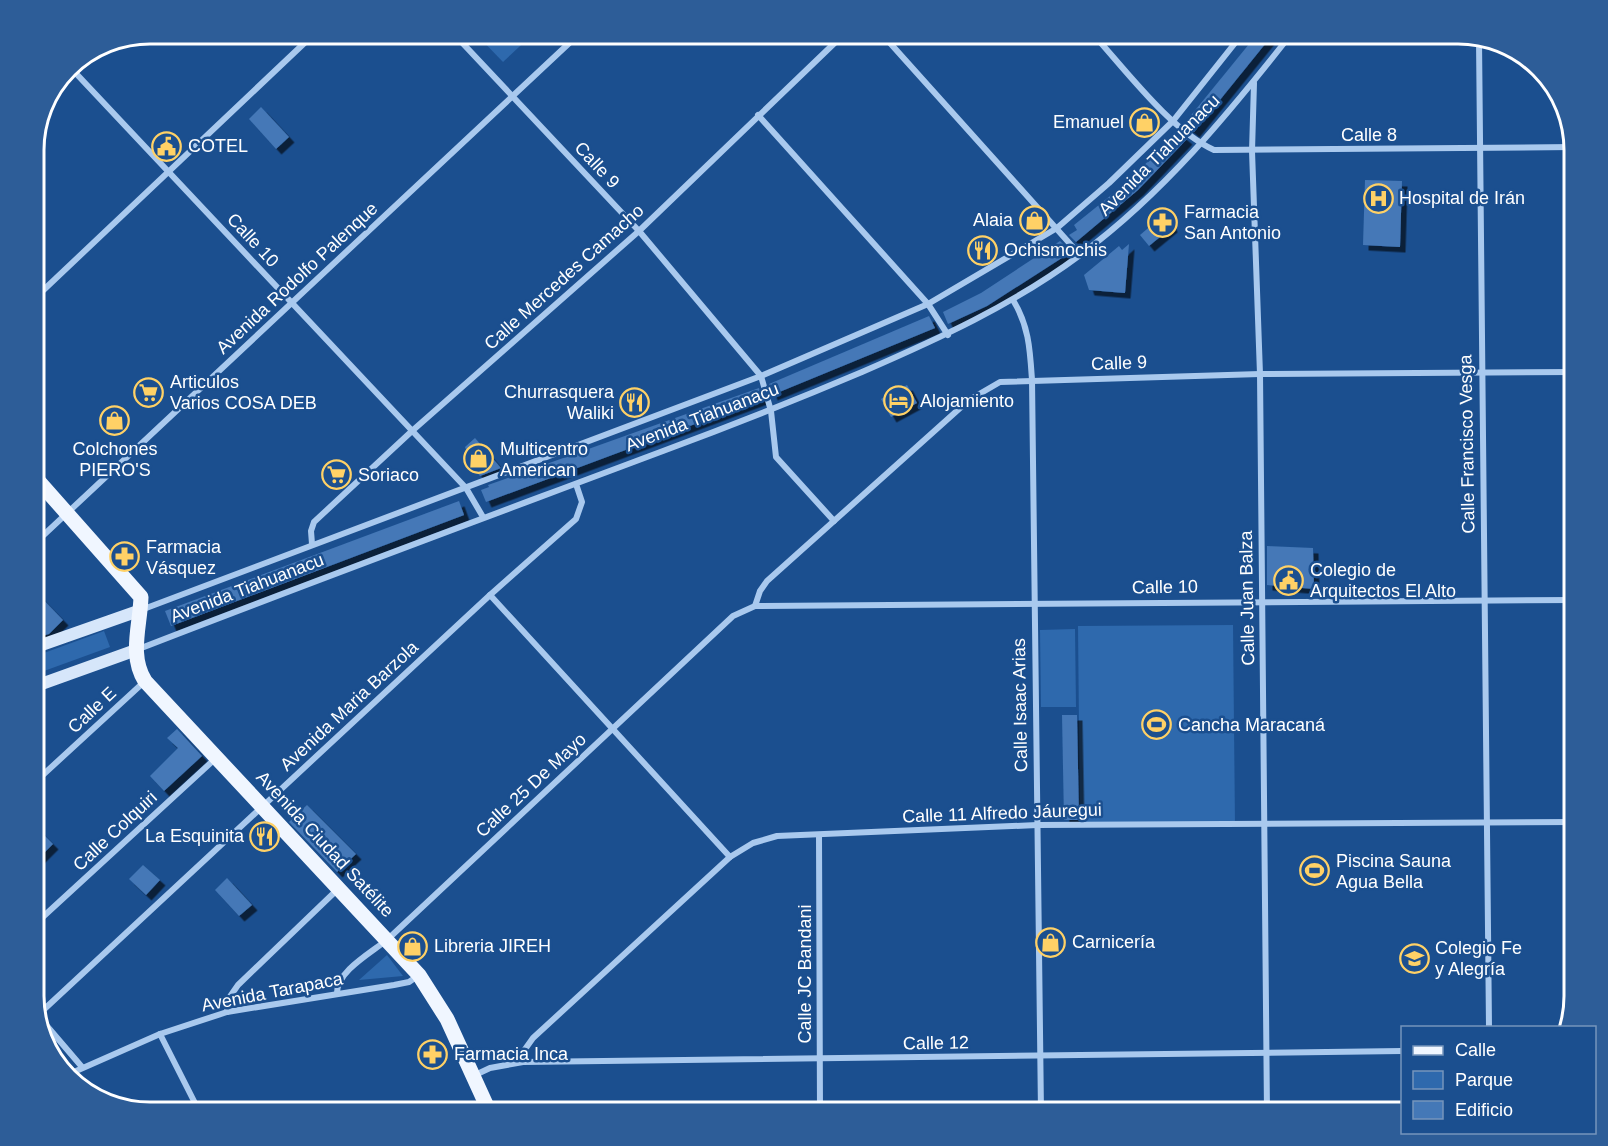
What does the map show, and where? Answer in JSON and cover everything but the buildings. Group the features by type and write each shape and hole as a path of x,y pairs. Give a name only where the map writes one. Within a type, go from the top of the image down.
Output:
{"main road":[{"path":"44,486 137,591 141,597 141,610"},
{"name":"Avenida Tiahuanacu","path":"44,644 141,610"},
{"name":"Avenida Ciudad Satélite","path":"141,610 136,650 138,669 145,681 388,939 419,975 447,1019 485,1102"},
{"name":"Avenida Tiahuanacu","path":"44,683 136,650"}],"street":[{"path":"44,290 304,44"},
{"name":"Calle 9","path":"463,44 639,231 761,376 771,411 777,457 834,521"},
{"name":"Avenida Rodolfo Palenque","path":"44,535 568,44"},
{"name":"Calle Mercedes Camacho","path":"312,544 311,531 314,522 412,431 639,231 833,44"},
{"path":"891,44 1080,255"},
{"name":"Calle 8","path":"1102,44 1173,121 1201,144 1214,150 1564,147"},
{"name":"Avenida Tiahuanacu","path":"141,610 761,376 928,304 1057,228 1109,183 1173,121 1234,44"},
{"name":"Avenida Tiahuanacu","path":"136,650 483,517 771,411 948,335 1013,300 1080,255 1136,208 1201,144 1283,44"},
{"name":"Calle Francisco Vesga","path":"1479,46 1480,372 1486,601 1489,1026"},
{"name":"Calle 10","path":"76,74 466,488 483,517"},
{"name":"Calle Juan Balza","path":"1254,82 1252,151 1260,374 1267,1102"},
{"path":"758,115 928,304 948,335"},
{"name":"Calle Isaac Arias","path":"1013,300 1024,317 1028,331 1032,380 1041,1102"},
{"name":"Calle 9","path":"755,606 760,591 768,581 986,387 999,382 1260,374 1564,372"},
{"name":"Avenida Maria Barzola","path":"44,1008 264,807 490,595 576,519 582,502 576,484"},
{"path":"490,595 730,857"},
{"name":"Calle 10","path":"755,606 1564,600"},
{"name":"Calle 25 De Mayo","path":"337,993 337,986 342,976 388,939 733,616 755,606"},
{"name":"Calle E","path":"44,774 145,681"},
{"name":"Calle Colquiri","path":"44,916 216,758"},
{"name":"Calle 11 Alfredo Jáuregui","path":"523,1062 523,1052 533,1038 730,857 753,843 777,836 1036,825 1564,822"},
{"name":"Calle JC Bandani","path":"819,835 820,1102"},
{"path":"227,1012 228,998 238,985 340,888"},
{"name":"Avenida Tarapaca","path":"75,1071 160,1034 227,1012 409,982 419,975"},
{"path":"48,1027 82,1067"},
{"path":"160,1034 194,1102"},
{"name":"Calle 12","path":"473,1076 490,1068 523,1062 1401,1051"}],"green space":[{"path":"486,44 522,44 503,62"},
{"name":"Cancha Maracaná","path":"1233,625 1235,825 1080,826 1078,626"},
{"path":"1075,629 1076,707 1041,707 1040,630"},
{"path":"104,631 110,647 44,671 44,653"},
{"path":"387,955 403,976 359,980"}],"place":[{"name":"Emanuel","path":"1145,122"},
{"name":"COTEL","path":"167,146"},
{"name":"Hospital de Irán","path":"1378,198"},
{"name":"Alaia","path":"1034,220"},
{"name":"Farmacia San Antonio","path":"1163,222"},
{"name":"Ochismochis","path":"983,250"},
{"name":"Articulos Varios COSA DEB","path":"149,392"},
{"name":"Alojamiento","path":"899,401"},
{"name":"Churrasquera Waliki","path":"635,402"},
{"name":"Colchones PIERO'S","path":"115,420"},
{"name":"Multicentro American","path":"479,459"},
{"name":"Soriaco","path":"337,475"},
{"name":"Farmacia Vásquez","path":"125,557"},
{"name":"Colegio de Arquitectos El Alto","path":"1289,580"},
{"name":"Cancha Maracaná","path":"1157,725"},
{"name":"La Esquinita","path":"265,836"},
{"name":"Piscina Sauna Agua Bella","path":"1315,871"},
{"name":"Carnicería","path":"1051,942"},
{"name":"Libreria JIREH","path":"413,946"},
{"name":"Colegio Fe y Alegría","path":"1414,958"},
{"name":"Farmacia Inca","path":"433,1054"}]}
